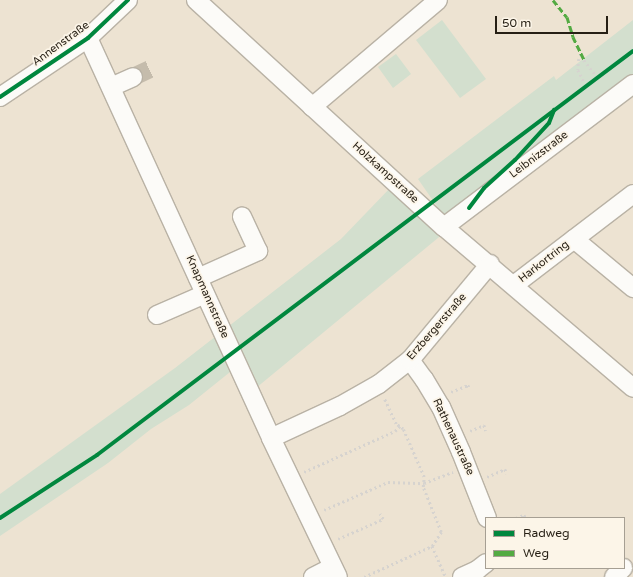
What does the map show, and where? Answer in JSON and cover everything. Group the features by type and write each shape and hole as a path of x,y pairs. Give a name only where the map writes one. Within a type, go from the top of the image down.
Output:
{"street":[{"name":"Annenstraße","path":"0,97 88,38 128,0"},
{"name":"Holzkampstraße","path":"196,0 246,58 312,107 444,227 490,264 633,388"},
{"path":"312,107 438,0"},
{"name":"Knapmannstraße","path":"88,38 271,438 335,572"},
{"path":"111,87 133,77"},
{"name":"Leibnizstraße","path":"444,227 633,84"},
{"name":"Harkortring","path":"514,285 633,194"},
{"path":"157,315 258,251 242,216"},
{"name":"Harkortring","path":"574,239 633,288"},
{"name":"Erzbergerstraße","path":"271,438 340,406 378,384 410,360 490,264"},
{"name":"Rathenaustraße","path":"410,360 424,379 435,398 454,437 487,517"},
{"path":"625,567 633,558"},
{"path":"462,577 477,570 485,564"},
{"path":"614,577 623,569"},
{"path":"313,577 335,572"}],"path":[{"path":"581,54 578,70 584,82"},
{"path":"584,60 595,74"},
{"path":"364,577 432,546 441,532 423,487 424,477 403,429 396,424 378,384"},
{"path":"435,398 468,385 470,389"},
{"path":"454,437 484,425 486,431"},
{"path":"291,478 395,431 400,426"},
{"path":"309,517 388,482 424,484 470,474 505,469 507,474"},
{"path":"323,546 382,519 380,514"},
{"path":"432,546 446,577"}],"green space":[{"path":"442,20 486,79 460,98 416,40"},
{"path":"633,20 633,74 445,218 418,179 554,76 556,80"},
{"path":"396,54 411,74 393,88 378,67"},
{"path":"392,186 444,233 256,388 245,360 189,405 151,429 108,463 0,536 0,494 175,368 341,239"}],"tunnel":[{"path":"133,77 152,68"}],"marked path":[{"path":"553,0 567,17 573,37 584,60"}],"cycle path":[{"path":"0,97 88,38 128,0"},
{"path":"0,518 97,455 633,51"},
{"path":"469,208 484,188 515,160 549,123 554,110"}]}
